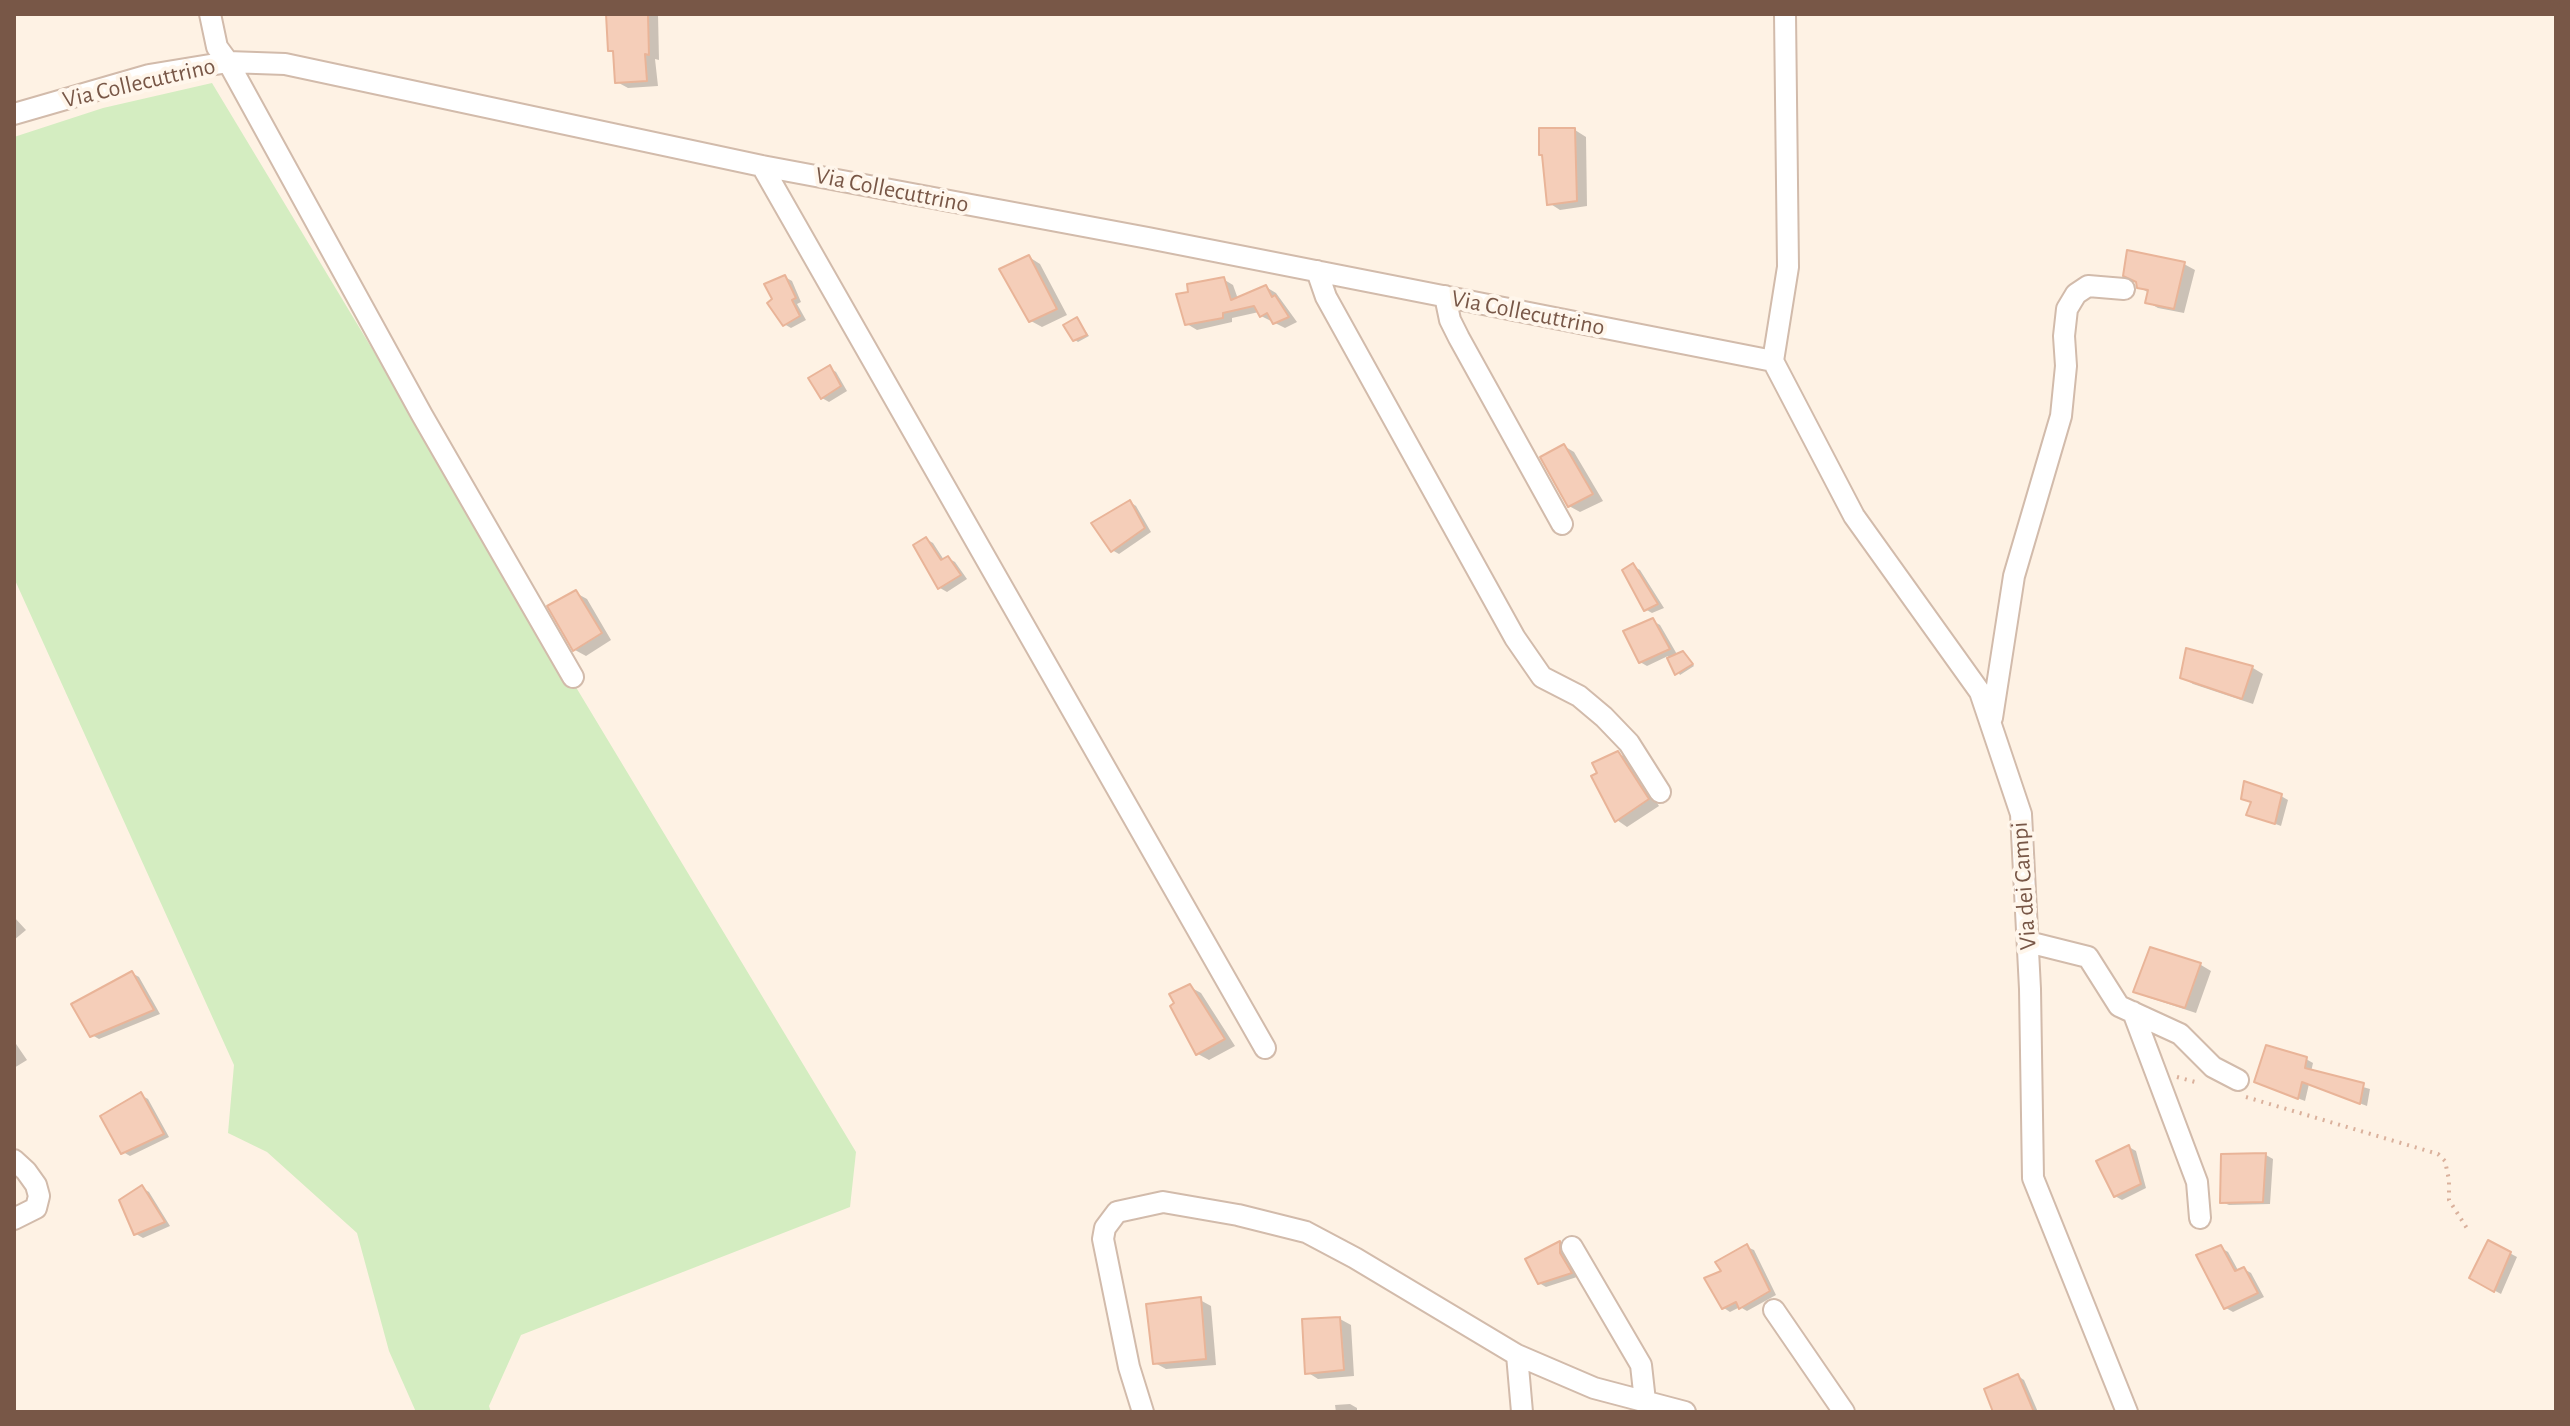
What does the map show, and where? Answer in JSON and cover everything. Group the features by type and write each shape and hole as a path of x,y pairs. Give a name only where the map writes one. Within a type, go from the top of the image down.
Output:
{"street":[{"path":"210,14 217,47 422,415 573,677"},
{"path":"1773,361 1788,267 1785,14"},
{"name":"Via Collecuttrino","path":"14,114 149,75 228,62 299,67 762,166 1773,361"},
{"path":"762,166 1265,1048"},
{"path":"1317,271 1340,324 1515,638 1542,677 1579,696 1629,743 1660,792"},
{"path":"1991,726 2014,576 2061,416 2067,309 2076,294 2088,286 2124,289"},
{"path":"1445,296 1450,320 1459,338 1562,524"},
{"name":"Via dei Campi","path":"1773,361 1854,516 1980,692 2021,814 2028,942 2033,1178 2127,1412"},
{"path":"2028,942 2088,957 2119,1006 2180,1034 2213,1067 2242,1088"},
{"path":"2133,1012 2197,1182 2200,1218"},
{"path":"14,1160 36,1185 39,1196 36,1208 14,1219"},
{"path":"1143,1412 1129,1367 1103,1239 1105,1228 1117,1212 1163,1202 1238,1215 1306,1232 1517,1355 1594,1388 1685,1412"},
{"path":"1572,1247 1641,1365 1645,1401"},
{"path":"1774,1310 1844,1412"},
{"path":"1517,1355 1522,1412"}],"path":[{"path":"2155,1071 2200,1084"},
{"path":"2242,1088 2438,1154 2445,1161 2449,1200 2468,1230"}],"green space":[{"path":"212,83 856,1152 850,1207 521,1335 489,1406 491,1412 416,1412 389,1351 357,1233 267,1152 228,1133 234,1065 14,578 14,137 103,108"}],"building":[{"path":"606,14 648,14 649,55 645,54 647,81 615,83 613,51 608,51"},
{"path":"1539,128 1575,128 1577,201 1547,205 1542,155 1539,155"},
{"path":"2127,250 2185,262 2174,309 2145,303 2148,290 2137,288 2136,282 2123,276"},
{"path":"1029,255 1057,309 1029,322 999,269"},
{"path":"785,275 796,298 792,300 800,316 783,326 767,303 772,299 764,284"},
{"path":"1224,277 1231,300 1266,285 1289,317 1273,324 1267,313 1260,317 1254,306 1223,313 1223,318 1185,325 1176,294 1188,292 1187,284"},
{"path":"1077,317 1087,335 1073,341 1063,325"},
{"path":"830,365 841,386 821,399 808,378"},
{"path":"1564,444 1593,494 1568,507 1540,457"},
{"path":"1130,500 1145,528 1111,552 1091,523"},
{"path":"926,537 941,560 948,556 961,575 938,589 913,545"},
{"path":"1633,563 1658,604 1644,611 1622,570"},
{"path":"576,590 602,633 573,651 547,606"},
{"path":"1653,618 1670,649 1639,663 1623,631"},
{"path":"2186,648 2253,666 2242,699 2180,678"},
{"path":"1683,651 1693,664 1675,675 1667,658"},
{"path":"1618,751 1649,799 1615,822 1591,776 1597,773 1592,763"},
{"path":"2244,781 2282,794 2275,824 2246,815 2251,802 2241,799"},
{"path":"2150,947 2201,963 2185,1008 2133,992"},
{"path":"132,971 154,1010 90,1037 71,1004"},
{"path":"1190,984 1225,1039 1196,1055 1170,1006 1174,1003 1169,994"},
{"path":"2266,1045 2307,1057 2305,1068 2364,1083 2360,1104 2302,1082 2298,1099 2254,1082"},
{"path":"141,1092 164,1134 121,1154 100,1116"},
{"path":"2129,1145 2141,1184 2114,1197 2096,1161"},
{"path":"2266,1153 2263,1202 2220,1203 2221,1154"},
{"path":"142,1185 165,1222 134,1235 119,1200"},
{"path":"2488,1240 2511,1252 2494,1292 2469,1278"},
{"path":"1560,1241 1560,1253 1572,1273 1538,1284 1525,1259"},
{"path":"1747,1244 1770,1291 1739,1309 1736,1302 1722,1309 1704,1278 1721,1271 1715,1262"},
{"path":"2221,1245 2235,1271 2244,1267 2258,1293 2224,1309 2196,1255"},
{"path":"1201,1297 1206,1359 1153,1364 1146,1304"},
{"path":"1340,1317 1344,1370 1305,1374 1302,1319"},
{"path":"2018,1374 2034,1412 1993,1412 1984,1389"}]}
